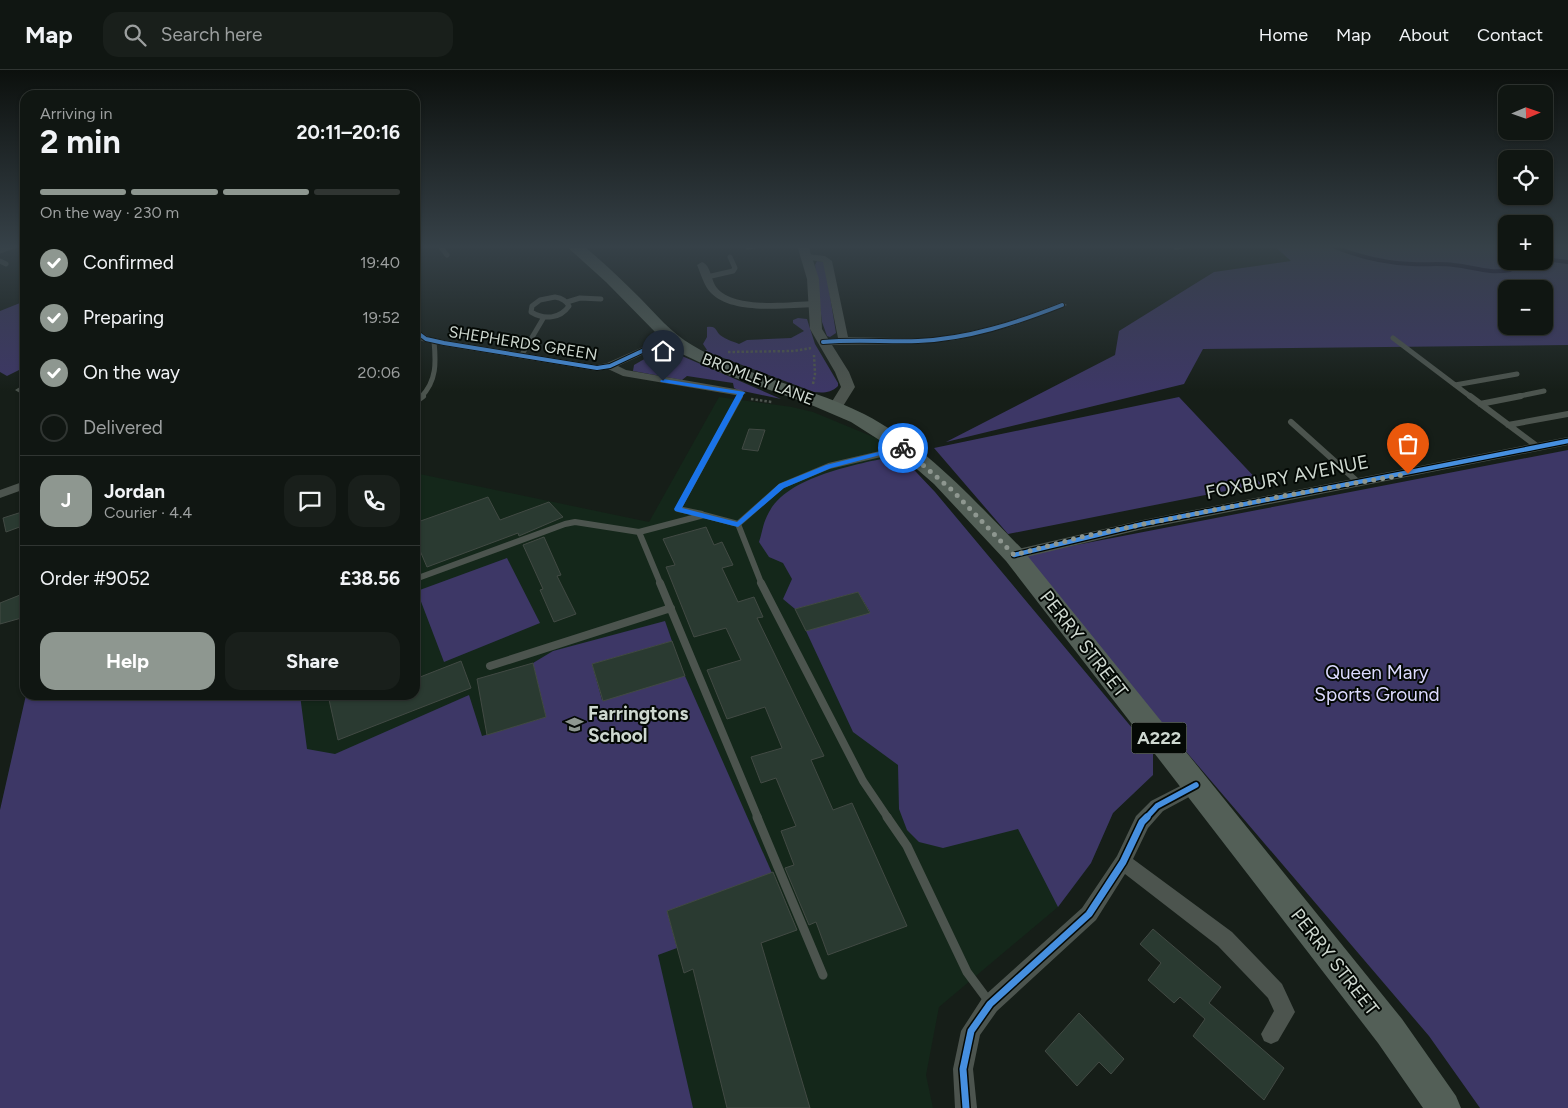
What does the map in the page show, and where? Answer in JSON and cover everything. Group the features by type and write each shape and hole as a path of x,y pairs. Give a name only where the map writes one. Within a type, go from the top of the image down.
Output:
{"main road":[{"name":"BROMLEY LANE","path":"625,293 654,325 685,349 720,366 835,408"},
{"name":"PERRY STREET","path":"835,408 859,419 905,448 953,491 1014,555 1390,1031 1444,1108"}],"street":[{"path":"717,293 736,302 752,304 814,304"},
{"path":"813,293 816,329 842,372 848,387 835,408"},
{"path":"834,293 844,340"},
{"path":"823,342 844,340 921,341 964,336 986,332 1027,320 1062,305"},
{"path":"420,334 430,340"},
{"name":"SHEPHERDS GREEN","path":"430,340 597,368 610,366 670,338"},
{"path":"420,343 430,340"},
{"name":"SHEPHERDS GREEN","path":"610,366 623,373 741,392"},
{"name":"FOXBURY AVENUE","path":"1014,555 1085,536 1568,441"},
{"path":"0,494 20,487"},
{"path":"966,1108 963,1069 971,1031 990,1004 1089,914 1123,862 1142,822 1158,806 1196,785"},
{"path":"1123,862 1225,940 1275,991 1285,1012 1271,1034"}],"lane":[{"path":"548,298 561,298 567,302 569,306 563,313 544,317 531,312 533,303 548,298"},
{"path":"567,302 580,298 601,299"},
{"path":"521,356 544,317"},
{"path":"1393,338 1538,447"},
{"path":"420,398 436,375 430,340"},
{"path":"1455,385 1517,374"},
{"path":"738,524 678,509 741,392"},
{"path":"1480,404 1544,392"},
{"path":"1508,424 1568,414"},
{"path":"1292,422 1359,483"},
{"path":"738,524 781,486 829,466 905,448"},
{"path":"420,577 565,524 575,522 639,532 704,515"},
{"path":"738,524 758,578 863,781 907,846 966,972 990,1004"},
{"path":"639,532 823,975"},
{"path":"490,666 671,608"}],"path":[{"path":"724,352 794,351 814,347 815,374 812,392"}],"shaded area":[{"name":"Farringtons School","path":"719,397 792,407 813,412 888,443 935,492 1153,753 1153,775 1113,813 1091,863 1058,907 939,1007 926,1075 933,1108 0,1108 0,811 25,700 420,700 420,474 649,522"}],"green space":[{"path":"818,293 830,293 836,333 830,337 827,336 822,322"},
{"path":"1179,293 1498,293 1498,335 1553,335 1553,293 1568,293 1568,345 1203,349 1184,384 946,442 1115,355 1119,331"},
{"path":"20,303 20,370 7,376 0,372 0,311"},
{"path":"798,318 807,319 815,344 838,383 838,386 833,390 814,392 705,351 707,350 703,344 707,337 707,327 715,328 723,337 739,344 747,340 791,338 804,331 793,323 793,320"},
{"path":"666,351 675,353 781,399 738,390 734,388 733,383 687,376 682,380 633,371 634,365 653,354"},
{"path":"1179,397 1261,484 1008,534 934,448"},
{"name":"Queen Mary Sports Ground","path":"1568,450 1568,1108 1480,1108 1429,1036 1019,556"},
{"path":"900,455 935,492 1153,753 1153,775 1113,813 1091,863 1058,907 1018,829 943,848 919,842 907,830 899,809 898,765 853,732 806,631 870,612 858,592 795,609 783,599 792,579 783,563 769,557 759,542 767,516 776,502 790,490 825,473"},
{"path":"507,558 540,623 444,662 420,599 420,590"},
{"path":"665,621 672,641 592,664 602,700 685,676 772,873 667,911 677,948 658,955 693,1108 0,1108 0,810 25,700 301,700 307,749 335,754 469,695 482,736 546,717 533,663 553,651"}],"building":[{"path":"749,429 765,430 758,451 742,449"},
{"path":"488,497 500,520 549,502 563,517 519,536 518,533 427,567 420,551 420,521"},
{"path":"20,513 20,527 6,532 3,518"},
{"path":"706,527 714,545 722,542 733,565 722,568 738,602 754,597 763,617 757,618 824,756 811,760 833,810 852,803 907,926 828,955 816,922 809,925 785,868 794,865 781,831 796,826 776,778 761,783 751,757 782,748 765,707 727,719 707,670 741,660 726,628 694,637 666,567 675,565 663,539"},
{"path":"544,537 561,575 557,576 576,614 554,622 540,590 543,589 523,545"},
{"path":"858,592 870,613 806,631 795,609"},
{"path":"20,595 20,618 0,624 0,603"},
{"path":"672,641 685,676 603,701 592,664"},
{"path":"461,661 471,688 338,740 329,700 420,700 420,677"},
{"path":"533,663 546,717 487,735 477,679"},
{"path":"773,872 797,930 761,943 810,1108 727,1108 693,969 684,973 667,911"},
{"path":"1153,929 1221,987 1209,1003 1284,1068 1264,1100 1193,1036 1205,1019 1180,997 1174,1003 1148,980 1161,963 1140,944"},
{"path":"1079,1013 1124,1059 1111,1074 1099,1062 1077,1086 1045,1051"}],"cycle path":[{"path":"823,342 847,340 937,340 974,334 1010,324 1062,305"},
{"path":"420,335 426,339 444,343 597,368 610,366 670,338"},
{"path":"1014,555 1143,524 1387,478 1568,441"},
{"path":"966,1108 963,1069 971,1031 990,1004 1089,914 1123,862 1142,822 1157,806 1196,785"}],"way so far":[{"path":"903,448 953,491 1014,555 1085,536 1288,495 1408,474"}],"place":[{"name":"Farringtons School","path":"574,724"}],"route":[{"path":"663,381 741,392 678,509 738,524 781,486 829,466 903,448"}]}
